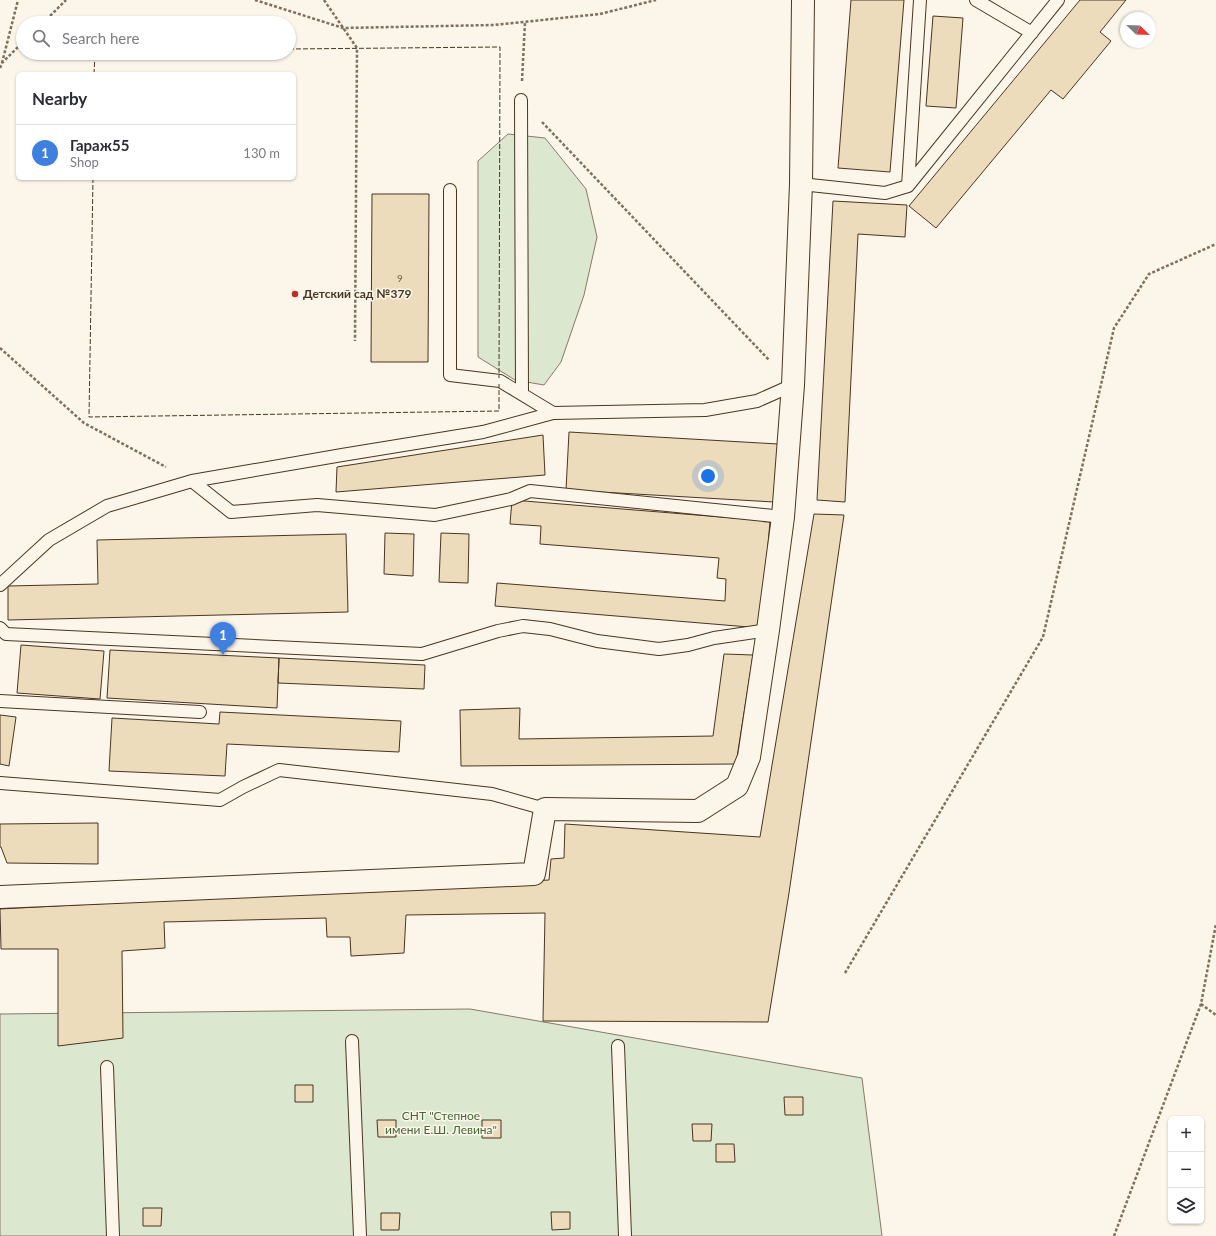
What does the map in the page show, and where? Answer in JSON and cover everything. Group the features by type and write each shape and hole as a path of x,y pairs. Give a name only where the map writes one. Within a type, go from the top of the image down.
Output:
{"street":[{"path":"0,897 534,874 545,809 698,811 737,786 749,757 783,517 793,385 801,184 803,0"}],"lane":[{"path":"908,186 920,0"},
{"path":"976,0 1032,33"},
{"path":"801,184 885,193 908,186 1058,0"},
{"path":"521,100 522,394"},
{"path":"450,190 450,375 500,381 554,413"},
{"path":"0,584 49,540 107,506 192,481 483,432 554,413 705,410 757,401 793,385"},
{"path":"192,481 231,512 317,505 435,515 511,498 530,491 783,517"},
{"path":"0,628 6,634 422,654 498,631 523,626 550,629 597,641 659,649 688,645 714,638 768,630"},
{"path":"0,701 200,712"},
{"path":"0,783 220,800 279,770 492,794 545,809"},
{"path":"352,1041 360,1236"},
{"path":"618,1046 625,1236"},
{"path":"107,1067 113,1236"}],"path":[{"path":"0,68 18,0"},
{"path":"50,16 66,0"},
{"path":"255,0 342,28 494,25 600,14 656,0"},
{"path":"324,0 357,48 355,341"},
{"path":"525,22 521,100 793,385"},
{"path":"2,63 16,49"},
{"path":"845,974 1043,636 1114,328 1149,274 1216,244"},
{"path":"0,348 84,423 192,481"},
{"path":"1114,1236 1201,1004 1216,924"},
{"path":"1201,1004 1216,1015"}],"green space":[{"path":"508,134 545,138 586,189 597,237 584,295 561,362 544,385 515,380 478,357 478,161"},
{"name":"СНТ \"Степное имени Е.Ш. Левина\"","path":"470,1009 862,1078 882,1236 0,1236 0,1014"}],"building":[{"path":"851,0 904,0 890,172 838,168"},
{"path":"1080,0 1126,0 1100,32 1111,41 1063,99 1051,90 936,228 909,206"},
{"path":"933,16 963,18 956,108 926,106"},
{"path":"372,194 429,194 428,362 371,362"},
{"path":"833,201 907,205 905,237 858,234 845,502 817,500"},
{"path":"569,432 778,444 774,502 566,490"},
{"path":"543,435 545,475 336,492 337,467"},
{"path":"512,500 770,521 761,628 495,606 497,583 725,601 726,579 717,578 719,558 540,544 541,526 510,524"},
{"path":"814,514 844,515 789,893 768,1022 543,1021 545,913 406,915 404,953 351,956 350,937 327,937 326,918 164,922 165,948 122,951 123,1038 58,1046 58,949 1,949 0,909 549,880 551,859 564,858 565,824 760,837"},
{"path":"385,533 414,534 413,576 384,574"},
{"path":"441,533 469,534 468,583 439,582"},
{"path":"346,534 348,612 8,620 8,586 98,584 97,540"},
{"path":"21,645 104,651 100,699 17,693"},
{"path":"110,650 279,658 277,708 107,698"},
{"path":"724,654 753,655 736,764 461,766 460,710 520,708 519,739 713,736"},
{"path":"279,658 425,665 424,689 278,683"},
{"path":"220,712 401,721 399,752 227,744 225,776 109,771 112,718 219,724"},
{"path":"0,715 16,717 9,766 0,764"},
{"path":"98,823 98,864 7,863 0,847 0,824"},
{"path":"295,1085 313,1085 313,1102 295,1102"},
{"path":"784,1097 803,1097 803,1115 785,1115"},
{"path":"377,1120 396,1120 396,1137 378,1137"},
{"path":"482,1120 501,1120 501,1138 482,1138"},
{"path":"692,1124 712,1124 711,1141 693,1141"},
{"path":"716,1144 734,1144 735,1162 716,1162"},
{"path":"143,1208 162,1208 161,1226 143,1226"},
{"path":"551,1212 570,1212 570,1229 552,1230"},
{"path":"381,1213 400,1213 399,1230 381,1230"}],"fence":[{"path":"296,49 500,47 499,378"},
{"path":"94,72 95,60"},
{"path":"93,180 89,417 499,411 499,384"}],"place":[{"name":"Детский сад №379","path":"295,294"},
{"name":"Гараж55","path":"223,655"}]}
